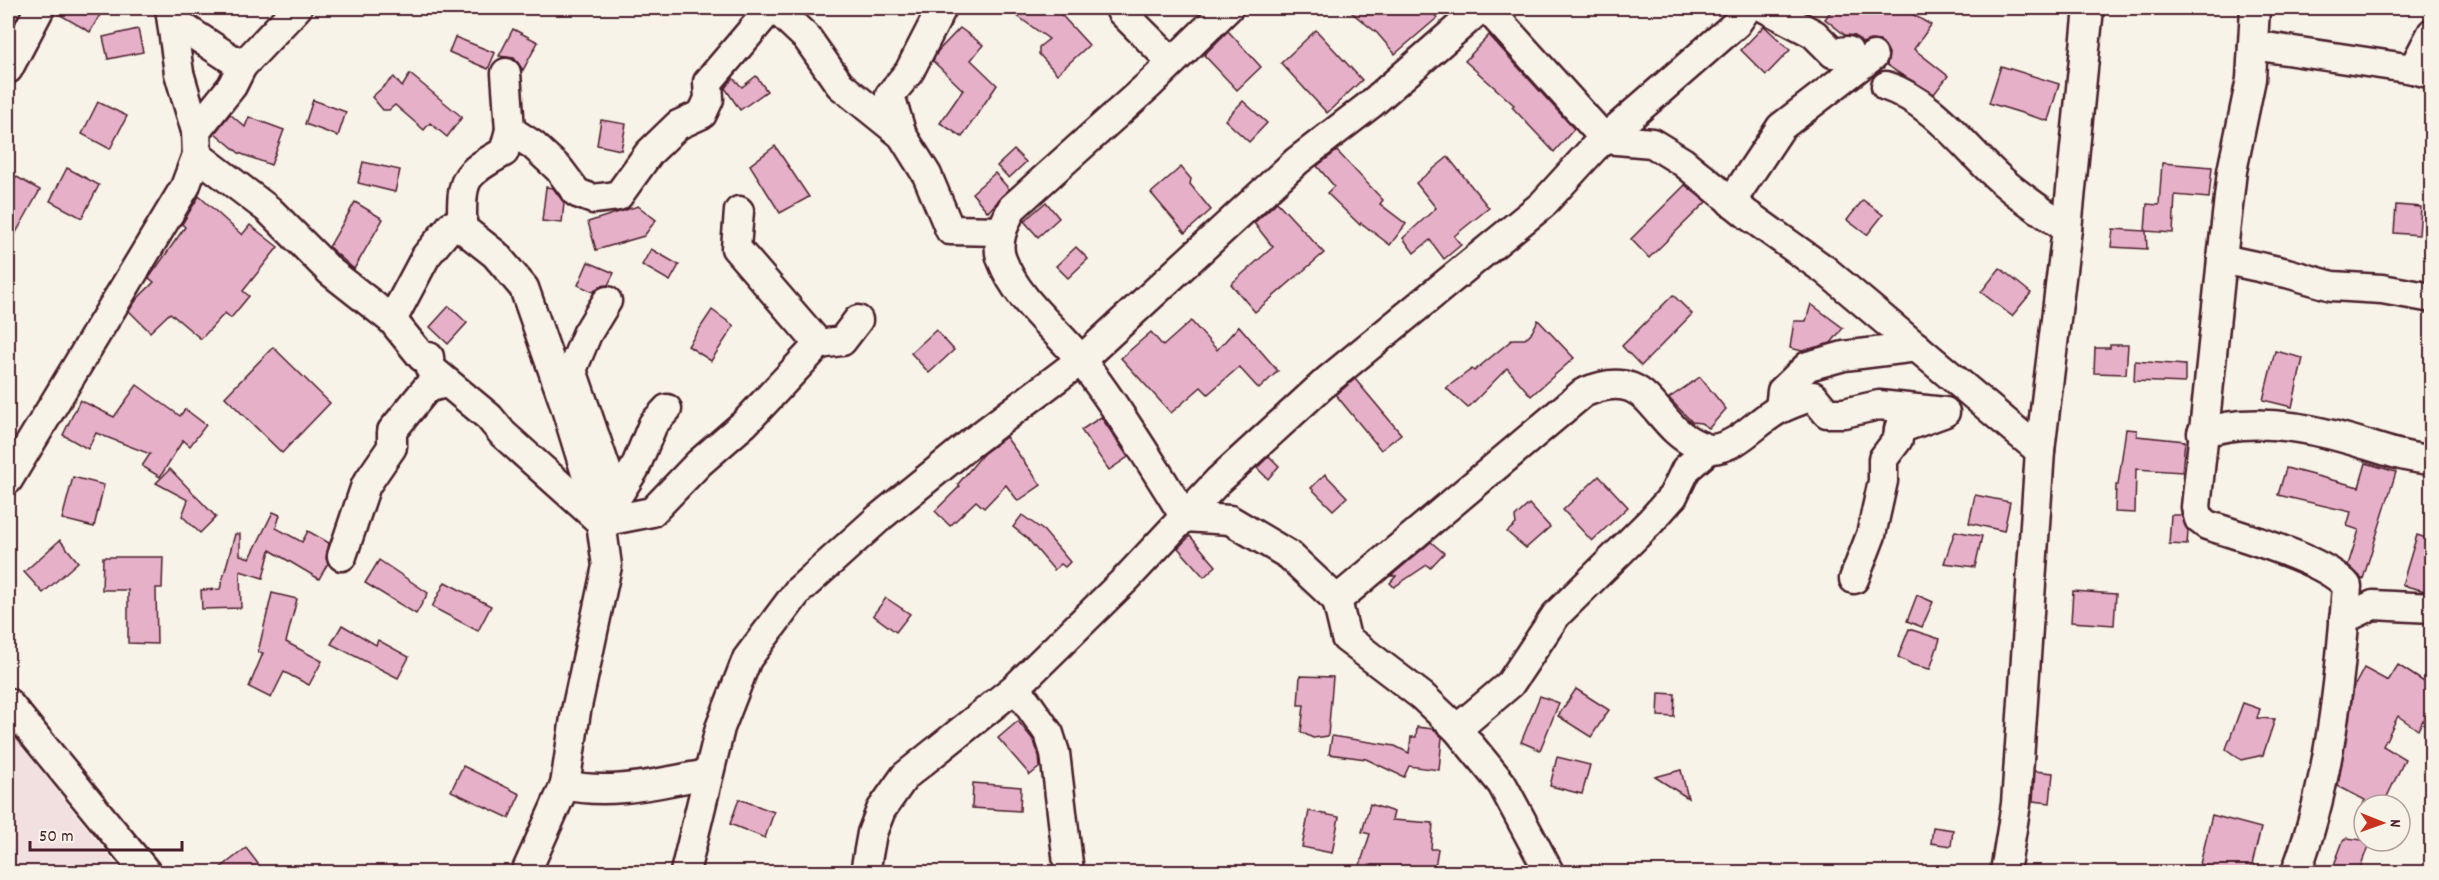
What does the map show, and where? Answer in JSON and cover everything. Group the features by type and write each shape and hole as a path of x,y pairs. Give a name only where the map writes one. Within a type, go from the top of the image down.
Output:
{"street":[{"path":"8,69 40,8"},
{"path":"8,480 184,187 196,143 242,66 297,8"},
{"path":"942,8 909,72 890,95 902,135 927,175 950,230 1001,231"},
{"path":"1185,517 1143,450 1081,360 1011,281 1000,257 1001,231 1012,208 1228,8"},
{"path":"685,873 720,728 747,659 798,591 880,517 970,443 1081,360 1297,161 1371,105 1481,8"},
{"path":"1487,8 1605,139 1652,143 1683,162 1731,202 1825,270 2040,451"},
{"path":"865,873 872,833 881,810 905,776 1016,687 1218,481 1328,380 1542,205 1605,139 1736,24 1748,8"},
{"path":"1731,202 1780,127 1861,54 1833,53 1814,34 1765,8"},
{"path":"2005,873 2016,804 2040,451 2067,229 2089,8"},
{"path":"2255,8 2251,79 2232,171 2202,433 2196,507 2199,519 2207,525 2269,546 2332,573 2347,586 2339,676 2323,780 2296,873"},
{"path":"510,130 533,145 559,169 577,193 593,199 618,196 649,153 678,125 702,114 709,99 708,82 779,10 807,38 840,84 902,135"},
{"path":"1121,10 1172,62"},
{"path":"171,14 242,66"},
{"path":"171,14 179,73 196,143 269,210 331,272 392,320 422,357 429,357 430,368 489,417 503,434 609,510 652,512 699,463 745,423 819,344 842,341 858,320"},
{"path":"2253,45 2422,71 2432,33"},
{"path":"462,228 462,190 474,169 504,152 510,130 506,73"},
{"path":"1887,86 1902,92 1937,116 2002,182 2067,229"},
{"path":"1645,104 1652,143"},
{"path":"739,211 736,248 819,344"},
{"path":"392,320 426,256 451,226 462,228 495,254 524,288 563,399 609,510"},
{"path":"2222,259 2288,273 2332,286 2382,289 2432,298"},
{"path":"526,873 565,785 576,711 607,566 609,510 572,370 587,334 607,301"},
{"path":"1780,408 1782,391 1808,366 1844,356 1917,347"},
{"path":"342,556 366,485 392,447 392,430 427,388 446,383"},
{"path":"1337,600 1583,393 1600,386 1617,385 1643,392 1677,430 1690,441 1709,449"},
{"path":"1854,579 1871,534 1883,481 1883,459 1898,439 1899,429 1945,412 1973,394"},
{"path":"1457,729 1510,684 1556,615 1650,522 1673,496 1686,469 1709,449 1732,444 1754,424 1780,408 1813,396 1827,413 1844,413 1879,405 1945,412"},
{"path":"609,510 635,468 653,424 667,409"},
{"path":"2202,433 2226,424 2305,429 2383,451 2432,460"},
{"path":"1185,517 1230,520 1289,555 1337,600 1346,638 1422,696 1457,729 1502,784 1550,873"},
{"path":"2346,591 2373,605 2432,608"},
{"path":"2344,619 2373,605"},
{"path":"1016,687 1049,734 1055,753 1069,873"},
{"path":"8,703 146,873"},
{"path":"565,785 584,790 610,790 708,774"}],"shaded area":[{"path":"8,729 122,872 8,872"}],"building":[{"path":"56,8 104,8 90,32 55,12"},
{"path":"1006,8 1055,8 1089,45 1057,74 1039,54 1039,47 1049,39"},
{"path":"1346,8 1429,8 1437,18 1395,54 1377,33"},
{"path":"1833,8 1902,8 1931,25 1914,49 1948,76 1934,94 1887,65 1889,53 1880,41 1870,40 1862,43 1855,36 1845,35 1825,19"},
{"path":"1764,26 1790,50 1766,75 1741,50"},
{"path":"960,28 983,45 971,60 997,85 962,137 940,123 963,90 933,61 938,51"},
{"path":"138,29 143,52 108,59 103,37"},
{"path":"513,29 538,42 523,70 514,58 499,56"},
{"path":"1316,30 1362,80 1327,113 1281,63"},
{"path":"1228,31 1261,67 1237,90 1204,55"},
{"path":"1489,35 1574,129 1554,152 1512,107 1514,105 1465,61"},
{"path":"455,37 495,53 488,69 449,52"},
{"path":"2001,66 2059,84 2048,121 1989,103"},
{"path":"410,74 462,117 447,137 430,123 424,130 395,105 389,110 383,110 372,97 394,77 402,87"},
{"path":"756,76 767,91 740,110 725,88 733,78 742,87"},
{"path":"313,100 346,112 338,136 305,124"},
{"path":"1243,101 1267,123 1249,142 1225,120"},
{"path":"98,102 127,116 110,149 82,134"},
{"path":"230,114 245,127 249,117 284,130 271,165 239,153 215,133"},
{"path":"601,120 626,124 621,150 597,145"},
{"path":"775,146 809,197 780,213 750,165"},
{"path":"1014,150 1026,162 1009,178 997,166"},
{"path":"1337,151 1383,200 1380,204 1406,224 1390,245 1361,223 1360,225 1327,193 1334,186 1317,166"},
{"path":"1448,157 1489,208 1454,236 1461,245 1444,259 1430,240 1414,253 1403,238 1436,208 1416,183"},
{"path":"363,162 400,170 395,192 358,183"},
{"path":"2162,163 2212,167 2209,198 2175,195 2173,233 2146,231 2147,249 2111,247 2113,229 2145,231 2147,204 2159,205"},
{"path":"1181,167 1191,179 1190,184 1211,210 1185,233 1151,193"},
{"path":"67,168 99,185 82,218 50,201"},
{"path":"8,172 40,190 8,247"},
{"path":"995,173 1009,189 988,212 972,193"},
{"path":"1685,185 1706,202 1649,258 1631,239"},
{"path":"546,187 553,188 564,203 562,223 542,221"},
{"path":"199,196 242,235 250,225 278,247 243,291 249,296 231,318 225,313 201,339 170,313 150,332 129,311 154,282 149,278 185,227 182,224"},
{"path":"1863,200 1883,215 1867,235 1847,220"},
{"path":"355,202 383,219 354,269 329,247"},
{"path":"1046,202 1059,218 1038,237 1024,221"},
{"path":"1277,202 1324,253 1255,312 1231,284 1273,247 1254,223"},
{"path":"2396,205 2421,207 2419,235 2394,233"},
{"path":"638,206 656,220 644,236 596,250 588,222"},
{"path":"1076,247 1088,259 1068,278 1056,266"},
{"path":"651,249 679,265 670,281 642,265"},
{"path":"588,262 614,273 608,285 600,286 593,292 578,285"},
{"path":"2000,268 2031,293 2012,316 1981,292"},
{"path":"1673,295 1692,314 1641,366 1622,346"},
{"path":"1811,304 1843,328 1831,343 1802,351 1790,348 1794,321 1806,321"},
{"path":"449,306 467,323 448,344 430,327"},
{"path":"712,310 734,326 711,361 688,346"},
{"path":"1538,320 1574,358 1531,396 1507,368 1468,408 1446,388 1472,369 1474,371 1513,339 1525,339 1532,332"},
{"path":"1191,321 1217,350 1239,326 1278,371 1259,389 1239,367 1208,394 1201,387 1171,413 1121,358 1151,332 1163,346"},
{"path":"936,330 954,350 929,373 911,353"},
{"path":"2110,345 2128,345 2126,374 2094,373 2095,348 2110,348"},
{"path":"273,347 330,403 282,453 225,397"},
{"path":"2275,351 2303,358 2292,407 2263,400"},
{"path":"2135,361 2185,365 2185,383 2134,381"},
{"path":"1700,377 1726,409 1709,428 1701,423 1692,422 1669,398"},
{"path":"1355,379 1401,434 1381,450 1336,395"},
{"path":"137,385 180,416 185,409 206,425 190,446 183,440 160,477 142,466 150,454 96,433 88,449 63,435 80,400 114,417"},
{"path":"1101,417 1128,457 1109,470 1081,430"},
{"path":"2126,429 2137,430 2137,436 2185,441 2182,472 2136,469 2135,513 2115,512 2116,485 2118,485"},
{"path":"1006,437 1041,485 1018,501 1006,485 984,508 976,501 950,526 935,511 960,486 958,484 983,454"},
{"path":"1269,456 1279,466 1268,479 1257,468"},
{"path":"2366,463 2396,472 2363,579 2348,565 2359,530 2347,526 2351,512 2278,495 2286,468 2359,487"},
{"path":"170,469 216,517 200,533 182,516 188,500 156,483"},
{"path":"1325,474 1347,497 1333,510 1311,488"},
{"path":"1599,476 1628,507 1592,541 1563,510"},
{"path":"73,477 104,485 94,527 62,519"},
{"path":"1975,495 2010,502 2004,531 1969,523"},
{"path":"1529,504 1550,527 1526,548 1507,532 1516,524 1515,517"},
{"path":"273,512 280,515 276,528 302,542 308,531 329,543 326,559 328,563 319,579 270,550 263,578 240,571 241,608 202,609 201,590 220,589 235,534 240,534 240,555 250,558"},
{"path":"1022,515 1044,531 1070,562 1065,567 1061,564 1054,570 1027,538 1013,527"},
{"path":"2171,515 2181,515 2188,531 2187,545 2169,544"},
{"path":"1955,531 1982,536 1975,567 1944,563"},
{"path":"2417,535 2432,540 2432,570 2425,591 2402,585"},
{"path":"1190,536 1216,566 1204,577 1178,548"},
{"path":"60,540 78,562 43,593 24,572"},
{"path":"1431,542 1444,553 1430,568 1427,565 1394,587 1390,583 1396,576 1391,576"},
{"path":"103,557 163,557 162,588 156,588 157,644 128,643 128,590 102,590"},
{"path":"379,560 428,593 416,614 365,583"},
{"path":"445,582 491,606 478,631 432,607"},
{"path":"2073,591 2116,594 2114,625 2071,622"},
{"path":"272,593 297,599 286,642 322,661 309,685 284,672 271,698 249,687 263,653 258,652"},
{"path":"1917,595 1933,602 1922,627 1907,621"},
{"path":"886,598 910,614 896,632 873,615"},
{"path":"342,625 376,645 378,640 409,657 398,678 331,644"},
{"path":"1909,629 1940,639 1930,669 1913,665 1898,657"},
{"path":"2398,665 2432,687 2432,702 2418,730 2398,716 2383,746 2405,759 2389,793 2352,793 2338,786 2354,687 2364,668 2388,681"},
{"path":"1300,676 1333,677 1328,736 1313,738 1301,732 1304,705 1298,705"},
{"path":"1576,689 1609,710 1591,737 1558,716"},
{"path":"1659,693 1675,694 1674,717 1658,716"},
{"path":"1540,696 1559,703 1540,750 1521,742"},
{"path":"2243,703 2260,709 2257,718 2275,719 2263,755 2241,760 2226,749"},
{"path":"1018,721 1034,741 1039,756 1040,767 1030,775 998,738"},
{"path":"1417,727 1433,729 1442,737 1439,770 1409,766 1404,777 1366,759 1329,754 1332,736 1395,746 1409,753 1411,737 1416,737"},
{"path":"1557,757 1590,765 1582,794 1550,786"},
{"path":"463,766 520,794 509,818 451,791"},
{"path":"1681,770 1688,798 1655,777"},
{"path":"2035,771 2053,773 2050,803 2033,801"},
{"path":"973,783 1021,787 1020,811 972,808"},
{"path":"739,799 774,812 765,838 730,824"},
{"path":"1370,804 1394,812 1392,820 1433,823 1431,849 1438,849 1434,873 1372,873 1359,868 1370,834 1362,832"},
{"path":"1309,811 1339,817 1332,853 1302,847"},
{"path":"2212,815 2261,828 2250,873 2231,873 2200,864"},
{"path":"1933,827 1953,830 1951,846 1931,843"},
{"path":"2347,838 2352,839 2352,853 2366,853 2358,873 2331,873 2343,841"},
{"path":"246,848 265,873 214,873"}]}
